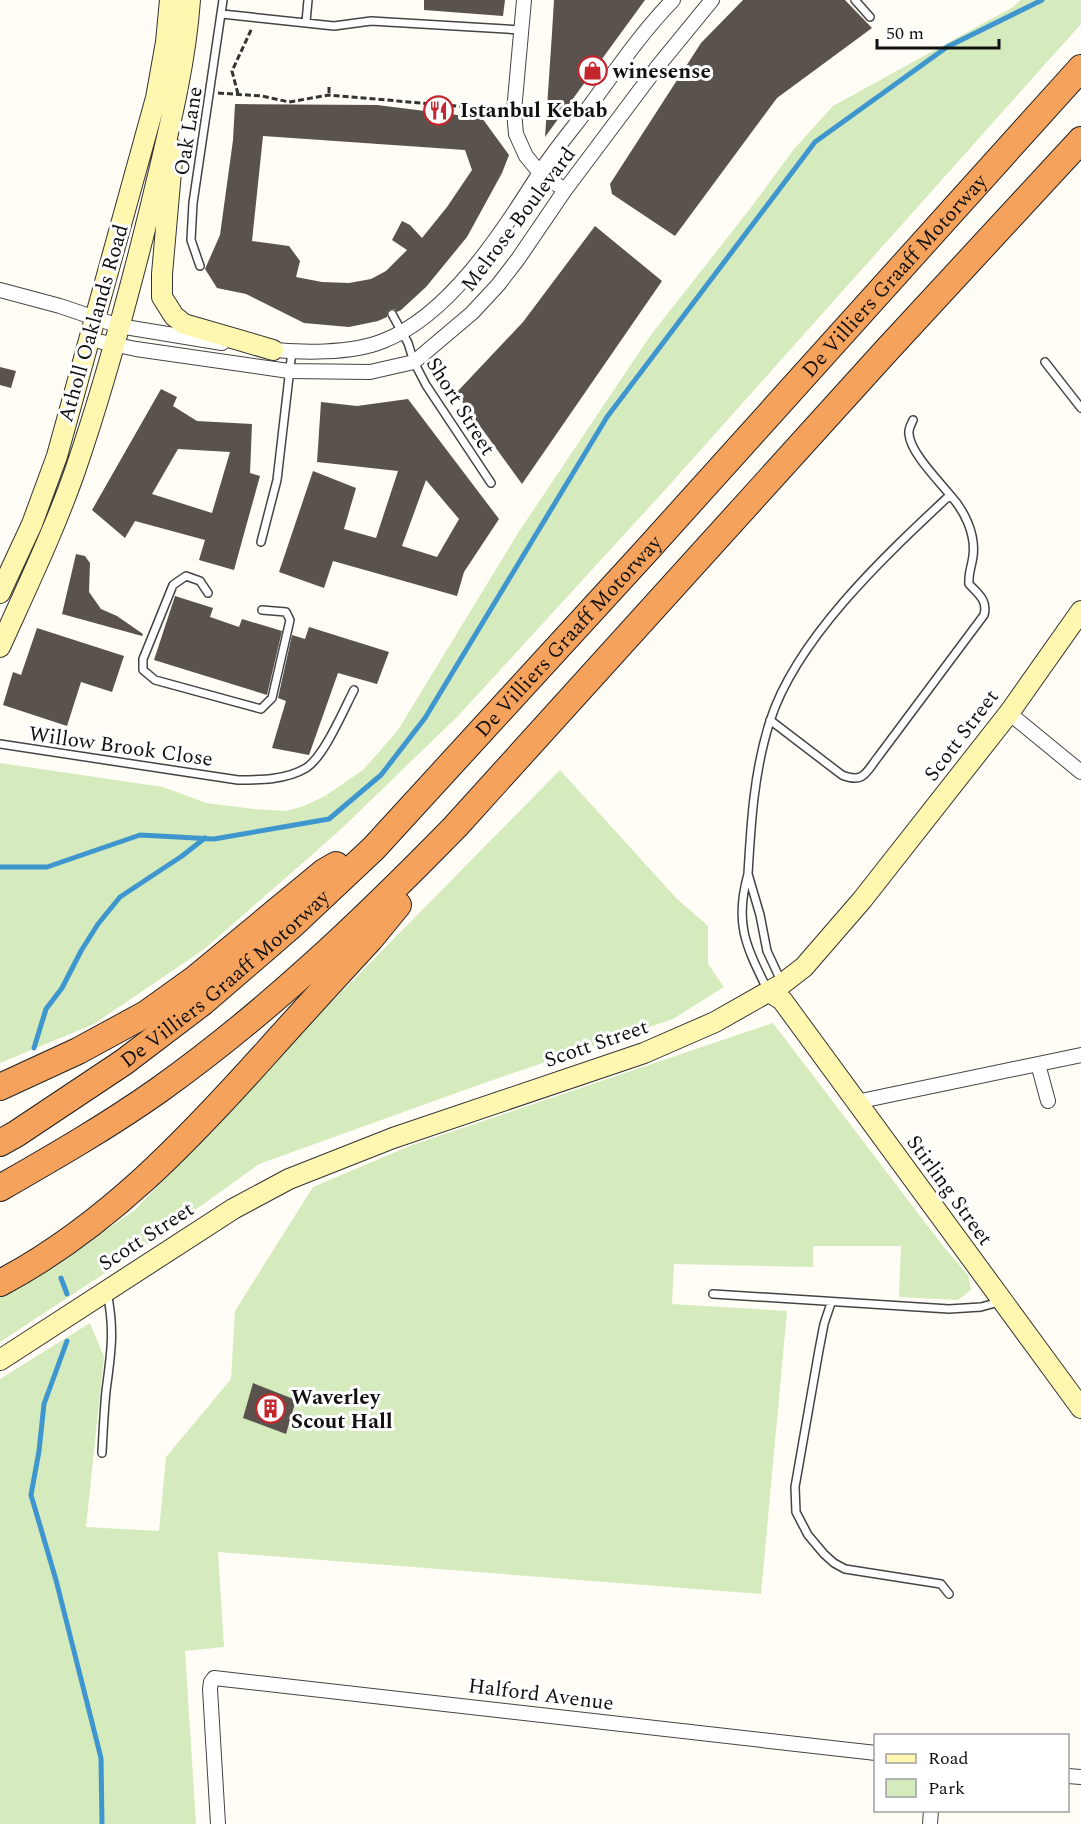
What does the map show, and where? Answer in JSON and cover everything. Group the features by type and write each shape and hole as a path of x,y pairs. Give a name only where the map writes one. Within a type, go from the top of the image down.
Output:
{"highway":[{"name":"De Villiers Graaff Motorway","path":"0,1143 124,1062 203,1002 290,927 374,848 647,550 1081,68"},
{"path":"0,1188 49,1160 158,1090 307,972 385,899 454,827 878,360 1081,141"},
{"path":"0,1283 97,1219 131,1193 176,1150 371,938 454,827"},
{"path":"0,1087 78,1051 146,1014 196,978 324,873 374,848"}],"street":[{"name":"Atholl Oaklands Road","path":"0,593 32,524 57,456 156,98 166,42 170,0"},
{"name":"Atholl Oaklands Road","path":"0,647 37,565 74,473 116,335 175,107 188,39 190,0"},
{"path":"524,0 514,111 516,134 522,149 540,172 565,190"},
{"name":"Melrose Boulevard","path":"88,339 116,335 282,350 360,347 405,338 455,290 516,210 540,172 639,39 673,0"},
{"name":"Melrose Boulevard","path":"0,290 60,306 94,319 116,335 289,371 370,372 414,362 472,313 498,285 565,190 665,57 712,0"},
{"path":"175,107 162,297 174,316 184,324 282,350"},
{"name":"Scott Street","path":"0,1360 233,1209 289,1179 393,1138 644,1053 778,992 804,967 862,900 1009,713 1081,610"},
{"path":"1009,713 1081,772"},
{"name":"Stirling Street","path":"778,992 1081,1408"},
{"path":"856,1102 1081,1055"},
{"path":"1038,1064 1048,1101"},
{"name":"Halford Avenue","path":"218,1824 210,1689 214,1678 874,1753"}],"lane":[{"name":"Oak Lane","path":"200,266 191,240 194,203 223,0"},
{"path":"306,22 308,0"},
{"path":"855,0 870,17"},
{"path":"222,14 334,26 371,21 522,30"},
{"name":"Short Street","path":"392,314 426,385 491,483"},
{"path":"261,542 277,480 289,371 282,350"},
{"path":"1045,362 1081,408"},
{"path":"770,720 842,775 853,780 863,775 984,615 986,607 984,601 969,584 974,555 972,537 958,503 921,459 912,444 909,428 913,420"},
{"path":"778,992 749,951 741,921 748,874 755,783 770,720 780,697 816,636 902,540 950,495"},
{"path":"208,593 200,581 186,576 173,585 143,659 143,670 155,680 261,709 272,698 290,620 286,612 262,610"},
{"name":"Willow Brook Close","path":"0,744 238,780 273,780 306,768 319,755 354,690"},
{"path":"748,874 758,906 778,992"},
{"path":"102,1453 112,1349 112,1318 106,1290"},
{"path":"713,1294 949,1309 981,1307 1001,1301"},
{"path":"831,1303 824,1324 795,1487 796,1512 808,1534 824,1554 845,1569 941,1584 949,1594"}],"path":[{"path":"238,94 232,71 253,26 253,16"},
{"path":"329,87 329,95"},
{"path":"210,93 262,96 289,102 329,95 514,111"}],"green space":[{"path":"1021,0 1081,0 1081,24 664,491 458,716 339,831 203,950 94,1024 0,1063 0,763 163,787 206,803 286,811 325,796 363,770 398,730 518,533 650,336 794,149 833,106 1011,8"},
{"path":"560,770 677,899 708,926 708,964 724,987 673,1019 484,1083 259,1164 131,1256 0,1342 0,1297 40,1274 134,1211 302,1032"},
{"path":"773,1023 943,1246 968,1275 971,1290 958,1300 899,1297 901,1246 813,1246 813,1267 674,1264 672,1304 787,1311 761,1594 218,1552 224,1647 185,1651 196,1824 0,1824 0,1379 90,1323 104,1357 86,1527 159,1531 166,1457 231,1379 235,1311 313,1187 412,1145"}],"building":[{"path":"424,0 505,0 503,16 424,10"},
{"path":"554,0 645,0 545,137 552,33"},
{"path":"743,0 845,0 872,28 777,98 675,236 612,194 610,184 701,43"},
{"path":"235,104 377,105 482,118 509,155 502,173 467,237 426,287 401,310 397,312 390,309 387,317 378,321 349,327 304,323 246,294 217,288 205,269 220,235 233,140","holes":["263,136 465,150 472,170 447,207 422,238 410,225 402,221 392,240 407,250 386,271 371,279 349,283 322,282 296,277 300,261 289,246 252,241"]},
{"path":"595,226 662,281 522,484 456,393 523,322"},
{"path":"0,367 16,371 11,388 0,385"},
{"path":"161,389 177,397 173,406 197,421 252,424 250,473 260,476 234,570 199,560 205,540 135,521 125,538 92,510","holes":["178,449 230,452 212,513 152,494"]},
{"path":"408,399 499,519 464,572 457,596 333,561 324,588 279,572 313,471 356,488 344,529 376,538 398,471 317,462 321,402 357,406","holes":["426,480 459,519 437,557 402,546"]},
{"path":"76,554 85,556 90,563 89,592 101,609 117,616 143,634 142,636 62,614"},
{"path":"175,596 213,608 210,617 239,627 242,619 282,631 267,695 154,660"},
{"path":"309,627 389,652 377,684 338,673 309,755 272,748 286,701 278,698 292,635 305,639"},
{"path":"37,628 124,656 112,692 81,682 67,726 3,705 13,672 21,675"},
{"name":"Waverley Scout Hall","path":"253,1383 296,1400 286,1434 243,1418"}],"waterway":[{"path":"0,867 47,867 140,835 214,839 329,819 381,775 425,718 607,417 815,142 947,47 1042,0"},
{"path":"34,1048 46,1009 62,988 98,924 120,897 205,838"},
{"path":"61,1278 67,1294"},
{"path":"67,1341 44,1404 31,1495 56,1580 101,1758 102,1824"}],"place":[{"name":"winesense","path":"592,71"},
{"name":"Istanbul Kebab","path":"439,110"},
{"name":"Waverley Scout Hall","path":"270,1409"}]}
